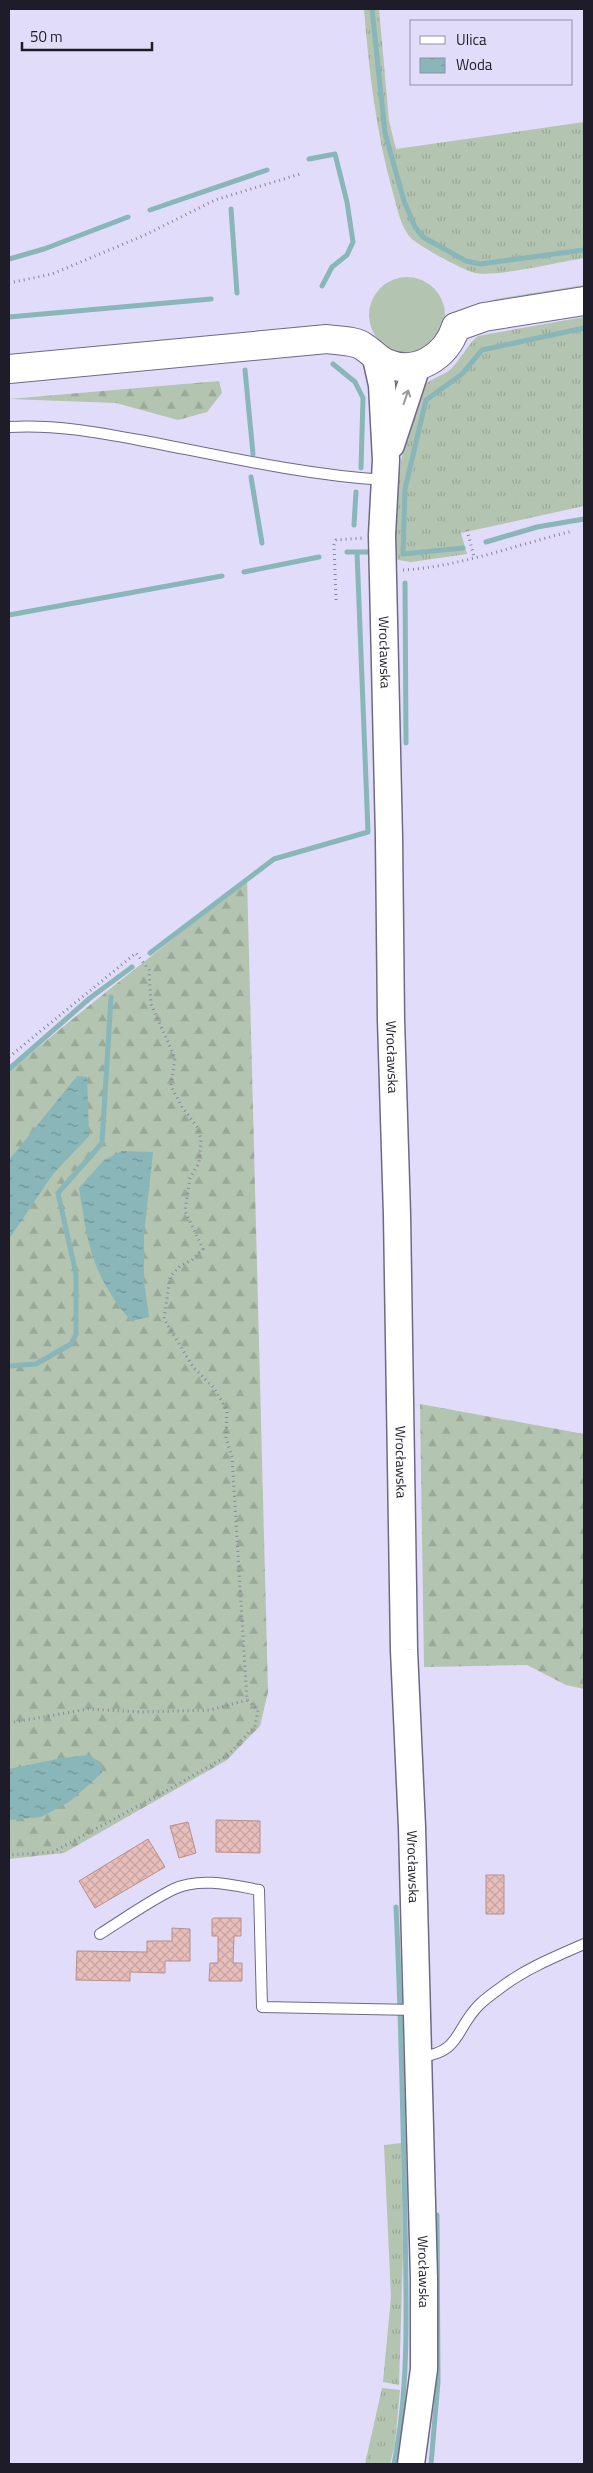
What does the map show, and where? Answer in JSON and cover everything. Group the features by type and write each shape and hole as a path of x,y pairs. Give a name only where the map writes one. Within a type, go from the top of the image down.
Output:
{"main road":[{"path":"9,369 327,339 364,346 376,358 395,366 417,366 442,352 453,336 456,327 484,317 584,301"}],"street":[{"path":"376,358 382,385 385,470"},
{"path":"385,470 417,366"},
{"name":"Wrocławska","path":"385,470 382,535 404,1650 419,2057 424,2369 421,2402 411,2464"}],"lane":[{"path":"9,427 59,426 350,478 385,470"},
{"path":"100,1934 175,1889 195,1884 228,1884 259,1890 262,2007 417,2010"},
{"path":"419,2057 440,2054 454,2042 478,2006 505,1984 540,1964 584,1944"}],"path":[{"path":"9,283 52,274 145,235 215,200 300,174"},
{"path":"467,530 474,557"},
{"path":"383,572 409,570 474,557 573,531"},
{"path":"336,600 334,545 336,540 382,535"},
{"path":"9,1057 136,953 149,970 151,1004 175,1058 171,1086 182,1107 198,1128 201,1140 199,1163 190,1178 185,1212 203,1249 192,1260 180,1266 170,1277 164,1319 193,1368 214,1388 227,1410 226,1438 232,1457 247,1700 258,1710 255,1726 227,1756 158,1796 53,1852 9,1855"},
{"path":"9,1723 88,1710 142,1712 210,1710 247,1700"}],"green space":[{"path":"364,9 379,9 389,121 396,149 584,122 584,258 513,271 485,274 475,273 440,257 409,236 399,215 382,148 371,79"},
{"path":"407,277 422,280 434,288 442,300 445,315 442,330 434,342 422,350 407,353 392,350 380,342 372,330 369,315 372,300 380,288 392,280"},
{"path":"584,285 584,288 480,304 496,299"},
{"path":"584,317 584,506 461,533 467,554 411,562 398,560 394,526 399,474 410,422 422,388 428,382 451,369 478,336"},
{"path":"219,381 222,393 207,412 178,420 116,403 9,399"},
{"path":"247,878 268,1692 260,1726 227,1760 64,1853 9,1859 9,1072"},
{"path":"420,1404 584,1434 584,1689 566,1685 527,1665 424,1667"},
{"path":"401,2143 403,2253 399,2385 383,2382 391,2297 384,2145"},
{"path":"382,2388 400,2390 395,2444 390,2464 365,2464"}],"water":[{"path":"77,1076 87,1077 89,1136 53,1174 9,1239 9,1160"},
{"path":"122,1151 153,1152 144,1235 144,1281 149,1317 131,1321 108,1289 94,1259 85,1227 79,1188 104,1160"},
{"path":"88,1755 102,1763 102,1773 69,1802 41,1817 9,1820 9,1769 62,1758"}],"building":[{"path":"216,1820 260,1821 260,1853 216,1852"},
{"path":"188,1822 196,1853 179,1858 170,1826"},
{"path":"148,1839 165,1867 95,1908 79,1881"},
{"path":"486,1875 504,1875 504,1914 486,1914"},
{"path":"241,1918 241,1936 234,1936 233,1963 242,1963 242,1981 209,1981 210,1963 218,1963 218,1936 212,1936 212,1919"},
{"path":"172,1928 190,1929 190,1961 165,1961 165,1973 130,1972 130,1981 76,1980 77,1951 147,1952 147,1941 172,1941"}],"waterway":[{"path":"372,9 385,133 404,201 415,227 423,237 466,261 480,264 584,250"},
{"path":"309,159 335,154 347,202 353,242 347,255 332,267 322,286"},
{"path":"150,210 267,170"},
{"path":"231,209 237,293"},
{"path":"9,259 44,249 128,217"},
{"path":"9,317 211,299"},
{"path":"463,548 403,554 405,489 426,400 462,374 482,350 584,328"},
{"path":"333,364 355,382 363,398 361,468"},
{"path":"245,370 253,454"},
{"path":"251,477 262,543"},
{"path":"354,525 356,492"},
{"path":"486,542 537,527 584,519"},
{"path":"347,552 367,552"},
{"path":"150,953 274,859 368,832 357,552"},
{"path":"244,572 319,557"},
{"path":"9,615 222,576"},
{"path":"405,583 406,743"},
{"path":"9,1069 90,998 132,967"},
{"path":"9,1366 36,1364 71,1344 76,1334 76,1274 58,1193 102,1143 111,997"},
{"path":"394,2464 403,2403 406,2342 402,2063 396,1907"},
{"path":"431,2464 438,2382 437,2215"}]}
